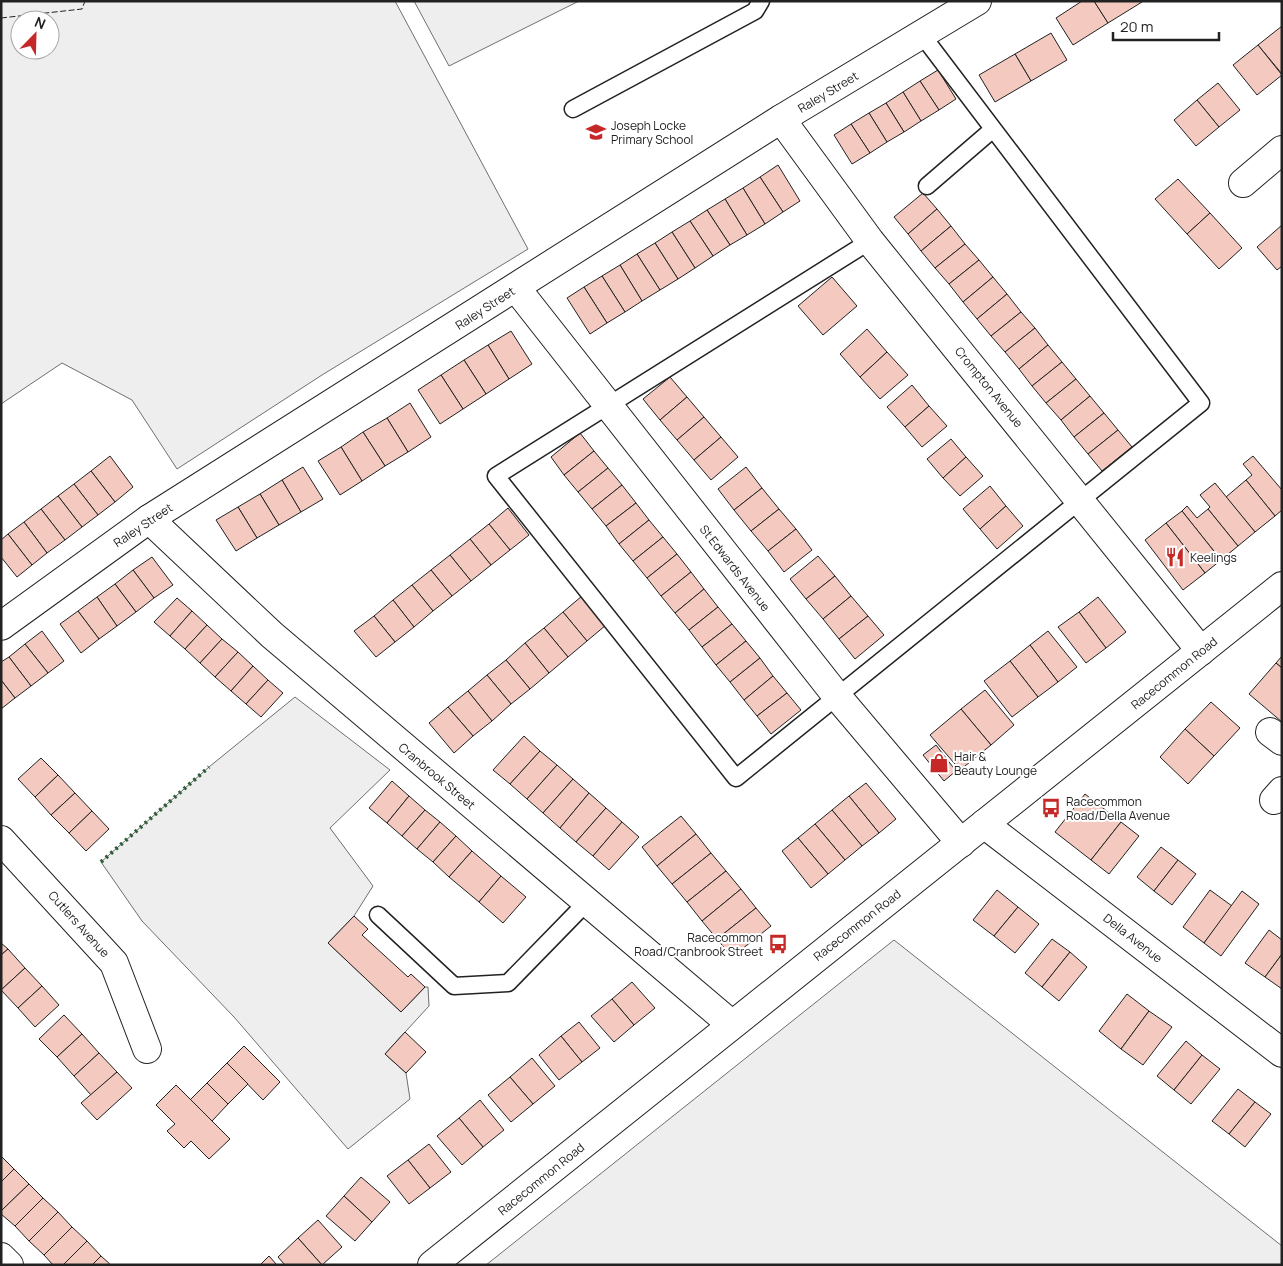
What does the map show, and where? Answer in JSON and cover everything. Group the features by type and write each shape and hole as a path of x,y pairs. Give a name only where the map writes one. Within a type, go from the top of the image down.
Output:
{"street":[{"name":"Raley Street","path":"1,626 150,519 782,120 977,1"},
{"name":"Crompton Avenue","path":"782,120 870,241 1201,651"},
{"path":"1243,183 1282,150"},
{"name":"St Edwards Avenue","path":"516,288 606,405 836,695 960,843"},
{"name":"Cranbrook Street","path":"150,519 272,635 731,1024"},
{"name":"Racecommon Road","path":"432,1265 731,1024 1282,586"},
{"name":"Della Avenue","path":"984,824 1282,1053"},
{"name":"Cutlers Avenue","path":"1,840 114,963 147,1049"},
{"path":"1,1257 9,1265"}],"lane":[{"path":"573,109 755,11 761,1"},
{"path":"870,241 606,405 496,476 736,778 836,695 1201,403 992,130 922,35"},
{"path":"927,186 992,130"},
{"path":"378,915 454,986 463,986 508,983 586,903"}],"shaded area":[{"path":"1,1 395,1 528,249 322,375 177,469 132,400 62,363 1,404"},
{"path":"414,1 579,1 449,66"},
{"path":"295,697 390,770 330,828 373,886 354,916 328,943 401,1012 425,987 428,987 429,1006 385,1054 406,1073 410,1099 348,1149 234,1017 142,921 101,862 209,767"},
{"path":"894,940 1282,1246 1282,1265 486,1265"}],"building":[{"path":"1082,1 1094,1 1108,23 1073,45 1056,18"},
{"path":"1094,1 1142,1 1142,2 1108,23"},
{"path":"1282,26 1282,74 1258,45"},
{"path":"1051,33 1067,60 1031,81 1015,54"},
{"path":"1258,45 1282,75 1257,95 1233,65"},
{"path":"1015,54 1031,81 995,102 979,75"},
{"path":"938,70 956,99 939,110 920,81"},
{"path":"920,81 939,110 921,121 903,92"},
{"path":"1218,83 1240,110 1219,127 1197,100"},
{"path":"903,92 921,121 904,132 886,103"},
{"path":"1197,100 1219,127 1196,146 1174,120"},
{"path":"886,103 904,132 887,142 869,113"},
{"path":"869,113 887,142 870,153 851,124"},
{"path":"851,124 870,153 852,164 834,135"},
{"path":"778,165 800,201 783,212 760,177"},
{"path":"760,177 783,212 765,224 743,188"},
{"path":"1178,179 1210,213 1187,234 1155,199"},
{"path":"743,188 765,224 747,235 725,199"},
{"path":"923,193 937,209 908,234 894,217"},
{"path":"725,199 747,235 730,245 707,210"},
{"path":"937,209 951,226 921,251 908,234"},
{"path":"707,210 730,245 713,256 690,221"},
{"path":"1210,213 1242,248 1219,269 1187,234"},
{"path":"690,221 713,256 695,268 672,232"},
{"path":"1282,225 1282,266 1277,270 1257,247"},
{"path":"951,226 965,244 935,268 921,251"},
{"path":"672,232 695,268 678,279 655,243"},
{"path":"655,243 678,279 660,290 637,254"},
{"path":"965,244 979,260 949,284 935,268"},
{"path":"637,254 660,290 642,301 620,265"},
{"path":"979,260 993,277 963,302 949,284"},
{"path":"620,265 642,301 625,312 602,276"},
{"path":"602,276 625,312 607,323 584,287"},
{"path":"832,277 857,306 823,335 798,306"},
{"path":"993,277 1007,294 977,319 963,302"},
{"path":"584,287 607,323 590,334 567,298"},
{"path":"1007,294 1021,312 991,336 977,319"},
{"path":"1021,312 1035,328 1005,352 991,336"},
{"path":"1035,328 1048,345 1019,369 1005,352"},
{"path":"867,329 887,352 860,377 840,354"},
{"path":"511,331 532,364 509,379 488,345"},
{"path":"488,345 509,379 486,394 464,360"},
{"path":"1048,345 1062,362 1032,386 1019,369"},
{"path":"887,352 908,375 880,399 860,377"},
{"path":"464,360 486,394 463,409 441,375"},
{"path":"1062,362 1076,379 1046,403 1032,386"},
{"path":"441,375 463,409 440,424 418,390"},
{"path":"670,377 687,397 660,420 643,399"},
{"path":"1076,379 1090,396 1061,420 1046,403"},
{"path":"912,385 929,406 905,427 887,407"},
{"path":"1090,396 1104,413 1074,437 1061,420"},
{"path":"687,397 704,417 677,440 660,420"},
{"path":"410,403 431,437 408,452 387,418"},
{"path":"929,406 947,426 922,447 905,427"},
{"path":"1104,413 1118,430 1088,454 1074,437"},
{"path":"704,417 721,437 694,460 677,440"},
{"path":"387,418 408,452 385,466 363,432"},
{"path":"1118,430 1132,447 1102,471 1088,454"},
{"path":"363,432 385,466 362,481 341,447"},
{"path":"580,433 594,451 564,475 551,457"},
{"path":"721,437 738,457 711,480 694,460"},
{"path":"951,439 966,457 943,478 927,459"},
{"path":"341,447 362,481 340,495 318,461"},
{"path":"594,451 608,468 578,492 564,475"},
{"path":"110,456 133,487 115,502 91,471"},
{"path":"1253,456 1282,490 1282,510 1275,516 1246,480 1252,475 1243,464"},
{"path":"966,457 983,476 960,496 943,478"},
{"path":"303,467 323,499 301,512 282,480"},
{"path":"746,467 762,488 734,510 718,489"},
{"path":"608,468 622,485 592,509 578,492"},
{"path":"91,471 115,502 98,515 74,484"},
{"path":"282,480 301,512 279,525 260,494"},
{"path":"1246,480 1275,516 1255,532 1226,497"},
{"path":"1215,483 1255,532 1238,546 1208,509 1210,507 1200,495"},
{"path":"74,484 98,515 82,527 58,496"},
{"path":"622,485 636,503 606,526 592,509"},
{"path":"990,486 1006,506 980,529 963,509"},
{"path":"762,488 779,509 751,531 734,510"},
{"path":"260,494 279,525 257,538 238,507"},
{"path":"58,496 82,527 65,540 41,509"},
{"path":"636,503 649,520 619,544 606,526"},
{"path":"1006,506 1023,526 997,549 980,529"},
{"path":"1187,506 1197,518 1208,509 1238,546 1221,560 1182,511"},
{"path":"238,507 257,538 236,551 216,520"},
{"path":"508,508 529,535 510,550 489,524"},
{"path":"41,509 65,540 47,553 24,522"},
{"path":"779,509 796,529 768,551 751,531"},
{"path":"1182,511 1221,560 1205,573 1166,523"},
{"path":"649,520 663,537 633,561 619,544"},
{"path":"24,522 47,553 32,565 8,534"},
{"name":"Keelings","path":"1166,523 1205,573 1183,590 1145,540"},
{"path":"489,524 510,550 491,565 470,539"},
{"path":"796,529 812,550 784,572 768,551"},
{"path":"8,534 32,565 17,577 1,557 1,540"},
{"path":"663,537 677,554 647,578 633,561"},
{"path":"470,539 491,565 471,581 450,555"},
{"path":"677,554 691,572 661,596 647,578"},
{"path":"450,555 471,581 452,596 431,570"},
{"path":"818,556 835,576 806,599 790,579"},
{"path":"152,557 173,585 154,598 133,570"},
{"path":"133,570 154,598 136,612 115,584"},
{"path":"431,570 452,596 433,611 412,585"},
{"path":"691,572 704,589 675,613 661,596"},
{"path":"835,576 851,596 823,619 806,599"},
{"path":"115,584 136,612 117,626 97,597"},
{"path":"412,585 433,611 414,627 393,600"},
{"path":"704,589 718,607 689,630 675,613"},
{"path":"582,596 606,625 587,641 563,612"},
{"path":"851,596 868,616 839,639 823,619"},
{"path":"97,597 117,626 99,639 78,611"},
{"path":"1098,597 1126,632 1106,648 1079,612"},
{"path":"177,598 192,611 170,636 154,622"},
{"path":"393,600 414,627 395,642 374,616"},
{"path":"718,607 732,624 702,647 689,630"},
{"path":"78,611 99,639 81,653 60,624"},
{"path":"192,611 207,625 185,649 170,636"},
{"path":"563,612 587,641 568,657 544,628"},
{"path":"1079,612 1106,648 1086,663 1058,627"},
{"path":"374,616 395,642 376,657 354,631"},
{"path":"868,616 884,635 855,659 839,639"},
{"path":"732,624 746,641 716,665 702,647"},
{"path":"207,625 222,639 200,663 185,649"},
{"path":"544,628 568,657 549,673 525,643"},
{"path":"42,631 64,661 48,673 25,644"},
{"path":"1048,631 1077,667 1058,682 1030,645"},
{"path":"222,639 238,652 215,677 200,663"},
{"path":"746,641 760,658 730,682 716,665"},
{"path":"525,643 549,673 530,689 506,660"},
{"path":"25,644 48,673 31,686 9,657"},
{"path":"1030,645 1058,682 1038,697 1010,661"},
{"path":"238,652 253,666 231,691 215,677"},
{"path":"1282,656 1282,668 1276,663"},
{"path":"9,657 31,686 15,698 1,680 1,662"},
{"path":"760,658 773,676 744,700 730,682"},
{"path":"506,660 530,689 511,704 487,675"},
{"path":"1010,661 1038,697 1012,717 984,681"},
{"path":"1276,663 1282,668 1282,722 1249,694"},
{"path":"253,666 268,680 246,704 231,691"},
{"path":"487,675 511,704 492,721 468,691"},
{"path":"773,676 787,693 757,716 744,700"},
{"path":"1,680 15,698 1,709"},
{"path":"268,680 283,693 261,717 246,704"},
{"path":"985,690 1014,725 991,745 961,709"},
{"path":"468,691 492,721 473,736 448,707"},
{"path":"787,693 801,710 771,734 757,716"},
{"path":"1211,702 1240,728 1214,756 1185,729"},
{"path":"448,707 473,736 454,753 429,723"},
{"path":"961,709 991,745 960,770 930,735"},
{"path":"1185,729 1214,756 1188,784 1160,757"},
{"path":"524,736 540,751 510,784 493,770"},
{"name":"Hair & Beauty Lounge","path":"936,745 956,771 944,781 923,755"},
{"path":"540,751 557,765 527,799 510,784"},
{"path":"41,758 58,775 35,797 18,779"},
{"path":"557,765 573,779 543,813 527,799"},
{"path":"58,775 75,793 51,815 35,797"},
{"path":"573,779 589,793 560,828 543,813"},
{"path":"392,781 409,796 387,823 369,808"},
{"path":"866,783 896,819 879,833 849,796"},
{"path":"75,793 92,811 69,833 51,815"},
{"path":"589,793 606,808 576,842 560,828"},
{"path":"1085,794 1121,822 1091,860 1055,832"},
{"path":"409,796 425,810 402,836 387,823"},
{"path":"849,796 879,833 862,846 832,810"},
{"path":"606,808 622,822 593,856 576,842"},
{"path":"425,810 440,822 417,849 402,836"},
{"path":"832,810 862,846 845,860 815,824"},
{"path":"92,811 109,829 86,851 69,833"},
{"path":"681,816 696,834 657,866 642,847"},
{"path":"440,822 456,836 433,862 417,849"},
{"path":"622,822 639,837 609,870 593,856"},
{"path":"1121,822 1139,836 1109,874 1091,860"},
{"path":"815,824 845,860 828,874 798,838"},
{"path":"696,834 711,853 672,884 657,866"},
{"path":"456,836 472,851 449,877 433,862"},
{"path":"798,838 828,874 811,888 782,851"},
{"path":"1161,847 1178,860 1154,891 1137,877"},
{"path":"472,851 501,876 479,902 449,877"},
{"path":"711,853 726,871 687,902 672,884"},
{"path":"1178,860 1196,874 1172,905 1154,891"},
{"path":"726,871 741,889 702,921 687,902"},
{"path":"501,876 526,897 503,923 479,902"},
{"path":"741,889 756,908 717,939 702,921"},
{"path":"997,890 1018,907 994,936 973,920"},
{"path":"1210,890 1232,906 1204,943 1183,927"},
{"path":"1242,891 1259,904 1221,956 1204,943"},
{"path":"1018,907 1039,924 1015,953 994,936"},
{"path":"756,908 771,926 732,957 717,939"},
{"path":"354,916 368,929 362,935 408,977 411,974 425,987 401,1012 328,943"},
{"path":"1269,930 1282,940 1282,954 1265,977 1245,963"},
{"path":"1052,939 1070,952 1042,987 1025,973"},
{"path":"1,943 8,949 1,955"},
{"path":"8,949 25,968 1,990 1,955"},
{"path":"1070,952 1087,967 1059,1001 1042,987"},
{"path":"1282,954 1282,989 1265,977"},
{"path":"25,968 42,986 18,1008 1,990"},
{"path":"632,982 655,1008 634,1025 612,999"},
{"path":"42,986 59,1005 35,1027 18,1008"},
{"path":"1127,994 1149,1011 1121,1049 1099,1031"},
{"path":"612,999 634,1025 614,1042 591,1016"},
{"path":"1149,1011 1172,1027 1143,1065 1121,1049"},
{"path":"64,1015 82,1034 57,1057 39,1039"},
{"path":"579,1022 600,1048 582,1062 561,1036"},
{"path":"405,1032 426,1052 406,1073 385,1054"},
{"path":"82,1034 99,1053 74,1076 57,1057"},
{"path":"561,1036 582,1062 559,1080 539,1055"},
{"path":"1186,1041 1202,1055 1174,1090 1157,1076"},
{"path":"244,1046 280,1082 263,1100 227,1063"},
{"path":"99,1053 117,1072 91,1095 74,1076"},
{"path":"1202,1055 1220,1069 1191,1104 1174,1090"},
{"path":"532,1058 555,1086 533,1104 510,1077"},
{"path":"227,1063 248,1084 228,1104 207,1083"},
{"path":"117,1072 132,1088 97,1120 81,1103"},
{"path":"510,1077 533,1104 511,1122 488,1095"},
{"path":"207,1083 228,1104 212,1121 190,1100"},
{"path":"176,1085 230,1139 209,1159 191,1141 184,1148 167,1131 175,1124 156,1105"},
{"path":"1238,1089 1255,1102 1229,1134 1212,1121"},
{"path":"480,1100 504,1130 483,1147 459,1118"},
{"path":"1255,1102 1271,1114 1245,1147 1229,1134"},
{"path":"459,1118 483,1147 462,1165 437,1136"},
{"path":"429,1144 451,1172 430,1188 408,1160"},
{"path":"1,1156 14,1169 1,1182"},
{"path":"408,1160 430,1188 409,1204 387,1176"},
{"path":"14,1169 29,1184 1,1211 1,1182"},
{"path":"361,1177 390,1202 372,1222 344,1196"},
{"path":"29,1184 43,1198 15,1226 1,1214 1,1211"},
{"path":"344,1196 372,1222 355,1241 326,1216"},
{"path":"43,1198 58,1212 29,1241 15,1226"},
{"path":"58,1212 72,1227 44,1255 29,1241"},
{"path":"318,1220 342,1247 322,1265 298,1238"},
{"path":"72,1227 87,1241 63,1265 53,1265 44,1255"},
{"path":"298,1238 322,1265 285,1265 278,1257"},
{"path":"87,1241 101,1256 92,1265 63,1265"},
{"path":"101,1256 111,1265 92,1265"},
{"path":"269,1256 277,1265 260,1265"}],"hedge":[{"path":"101,862 209,767"}],"fence":[{"path":"1,18 82,9 85,1"}],"place":[{"name":"Joseph Locke Primary School","path":"596,132"},
{"name":"Keelings","path":"1175,557"},
{"name":"Hair & Beauty Lounge","path":"939,763"},
{"name":"Racecommon Road/Della Avenue","path":"1051,808"},
{"name":"Racecommon Road/Cranbrook Street","path":"778,944"}]}
